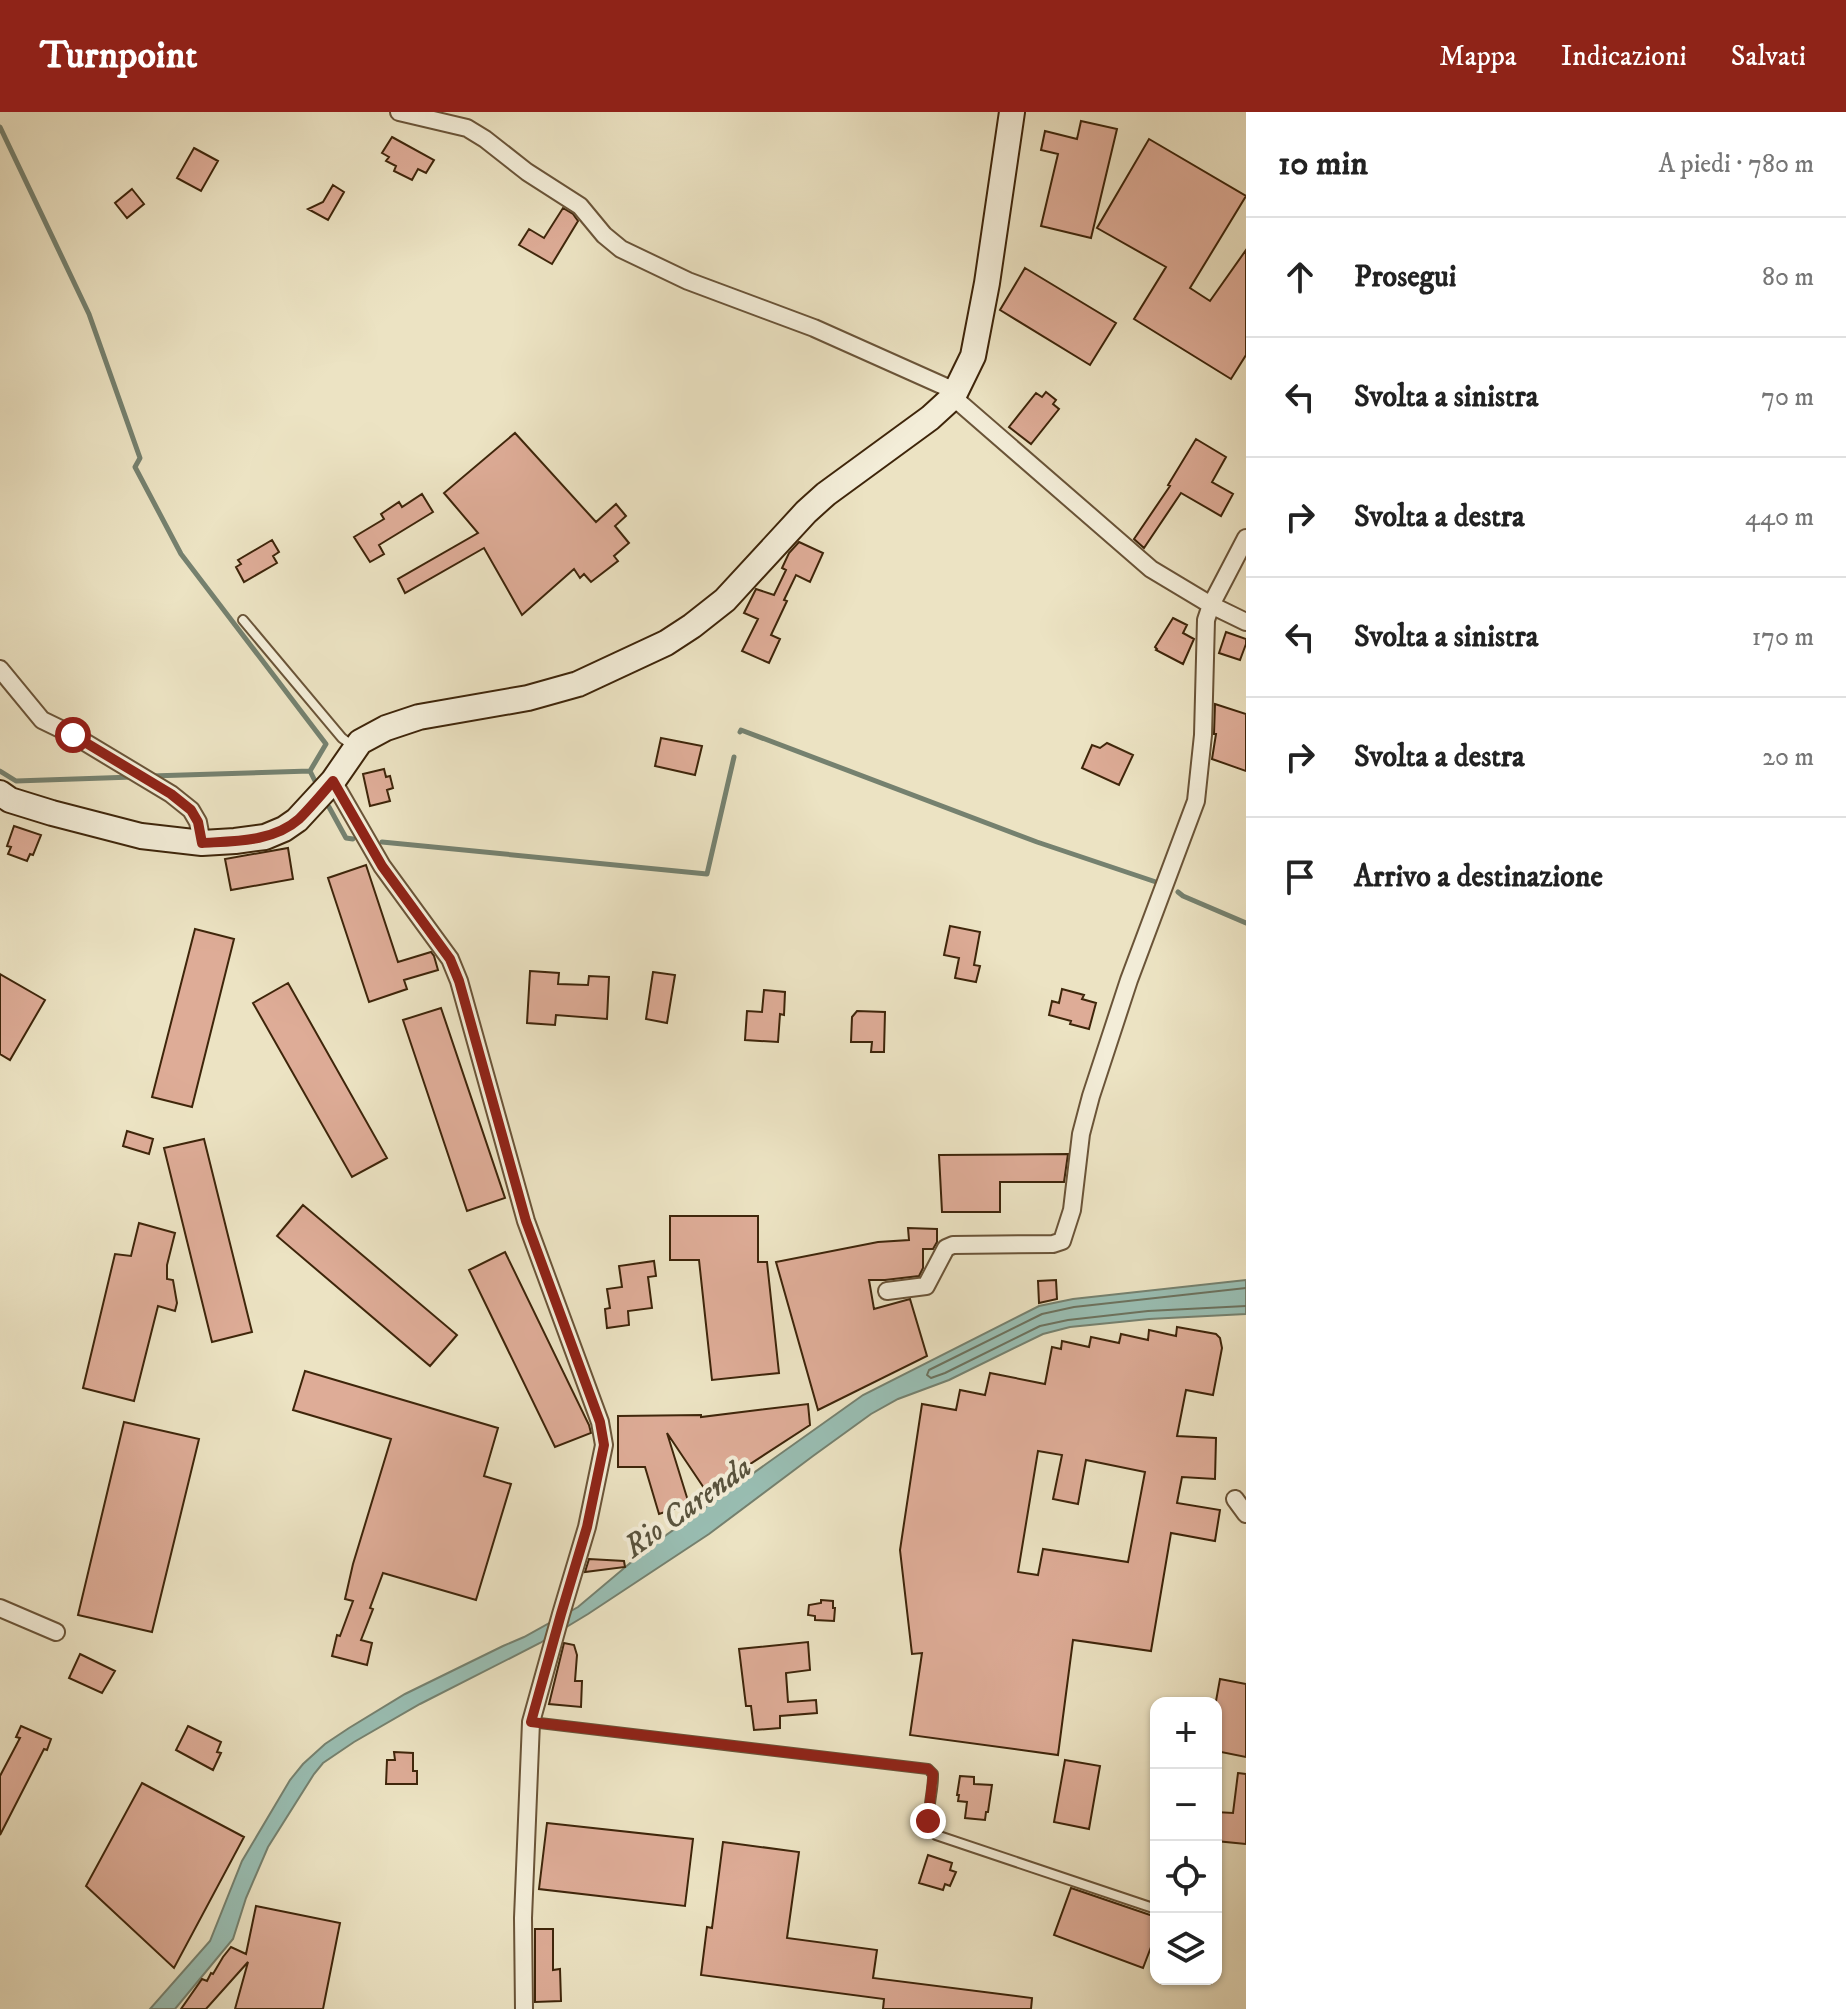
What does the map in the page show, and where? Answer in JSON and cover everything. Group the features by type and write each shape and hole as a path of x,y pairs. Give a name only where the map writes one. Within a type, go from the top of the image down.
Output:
{"main road":[{"path":"0,793 10,800 52,813 141,836 202,843 265,837 297,820 333,781 360,742 386,728 419,717 528,698 578,684 666,643 692,626 725,600 826,494 930,418 953,397 973,356 1012,112"}],"street":[{"path":"399,112 467,128 485,139 527,172 580,206 604,235 621,249 688,281 827,334 946,387 953,397 1151,569 1246,622"},
{"path":"887,1291 926,1286 946,1248 953,1245 1053,1244 1062,1241 1072,1210 1081,1134 1091,1096 1129,980 1196,801 1203,735 1206,620 1246,538"},
{"path":"0,669 42,720 73,735 171,794 191,810 198,822 202,843"},
{"path":"333,781 382,866 450,959 459,981 526,1221 600,1422 604,1445 587,1527 531,1722 523,1918 524,2009"},
{"path":"1235,1499 1246,1514"},
{"path":"0,1608 56,1632"}],"lane":[{"path":"243,620 342,738 355,748"},
{"path":"531,1722 928,1769 933,1774 934,1784 928,1821 936,1835 1150,1907"}],"water":[{"path":"1246,1280 1246,1314 1070,1327 1043,1334 949,1380 898,1399 871,1414 709,1534 588,1614 540,1643 420,1704 354,1742 323,1763 268,1847 246,1898 233,1939 175,2009 150,2009 210,1941 242,1861 290,1780 325,1744 349,1728 405,1694 524,1637 578,1607 648,1548 863,1395 1039,1306 1073,1299"}],"building":[{"path":"1081,121 1117,129 1091,238 1041,226 1058,154 1041,150 1045,131 1077,139"},
{"path":"392,137 434,160 426,173 418,169 412,180 394,171 396,166 386,161 389,157 382,153"},
{"path":"1149,139 1246,196 1190,288 1210,301 1246,250 1246,355 1231,379 1134,319 1166,267 1097,228"},
{"path":"194,148 218,161 201,191 177,178"},
{"path":"333,185 344,192 328,220 308,209 323,202"},
{"path":"132,189 144,204 127,218 115,203"},
{"path":"563,208 578,221 552,264 519,245 529,229 544,238"},
{"path":"1025,268 1116,323 1090,365 1000,310"},
{"path":"1046,392 1056,400 1053,404 1059,409 1031,444 1009,427 1036,393 1042,397"},
{"path":"515,433 596,522 616,504 626,516 615,526 629,543 614,556 618,561 591,582 584,574 580,578 574,569 522,615 484,548 405,593 398,579 478,533 444,493"},
{"path":"1196,439 1226,457 1212,482 1233,494 1221,516 1181,493 1144,548 1134,539 1170,486"},
{"path":"422,494 433,512 379,545 384,554 370,562 354,537 384,519 381,514 399,502 402,507"},
{"path":"272,540 279,552 273,556 277,563 244,582 236,567 241,564 238,560"},
{"path":"799,542 823,553 810,582 796,575 771,635 780,639 769,663 742,651 758,619 744,613 756,589 774,595 786,570 782,568 789,553"},
{"path":"1173,618 1187,625 1183,633 1194,639 1183,664 1155,647"},
{"path":"1226,632 1246,639 1240,660 1219,653"},
{"path":"1215,704 1246,714 1246,771 1212,759 1216,734"},
{"path":"661,738 702,746 695,775 655,766"},
{"path":"1107,743 1133,755 1119,785 1082,768 1092,745 1100,748"},
{"path":"384,769 386,777 390,776 393,788 387,790 390,801 370,806 363,774"},
{"path":"14,826 41,835 33,855 30,854 27,861 8,854 11,847 7,846"},
{"path":"288,848 293,879 231,890 225,859"},
{"path":"366,865 398,962 431,952 438,970 404,980 407,989 369,1002 328,878"},
{"path":"950,926 980,932 974,965 980,966 976,982 955,978 959,958 944,955"},
{"path":"195,929 234,939 192,1107 152,1097"},
{"path":"530,971 559,973 558,984 588,985 589,976 609,977 607,1019 556,1015 555,1025 527,1023"},
{"path":"653,972 675,975 667,1023 646,1019"},
{"path":"0,974 45,1000 10,1060 0,1054"},
{"path":"288,983 387,1158 352,1177 253,1003"},
{"path":"1062,989 1084,995 1082,999 1096,1003 1089,1029 1049,1015 1052,1001 1059,1003"},
{"path":"764,990 785,992 778,1042 745,1040 747,1011 762,1012"},
{"path":"441,1008 505,1198 467,1211 403,1020"},
{"path":"857,1011 885,1012 884,1052 871,1052 872,1042 851,1042 852,1017"},
{"path":"127,1131 153,1139 149,1154 123,1146"},
{"path":"204,1139 252,1332 212,1342 164,1148"},
{"path":"1068,1154 1064,1182 1000,1182 1000,1212 942,1212 939,1155"},
{"path":"303,1205 457,1335 430,1366 277,1236"},
{"path":"670,1216 758,1216 758,1262 767,1262 779,1373 712,1380 699,1260 670,1260"},
{"path":"139,1223 175,1233 167,1279 173,1280 177,1303 175,1311 158,1306 134,1401 83,1388 115,1254 131,1256"},
{"path":"908,1228 937,1229 937,1242 933,1249 923,1249 923,1268 919,1276 869,1280 874,1309 910,1299 927,1356 818,1410 776,1262 878,1242 909,1240"},
{"path":"505,1252 589,1425 591,1433 555,1447 469,1270"},
{"path":"654,1261 656,1276 648,1277 652,1308 628,1311 629,1325 607,1328 605,1309 610,1308 607,1289 622,1287 619,1266"},
{"path":"1056,1280 1057,1299 1039,1303 1038,1281"},
{"path":"1177,1327 1216,1334 1220,1338 1222,1348 1213,1395 1186,1390 1177,1436 1216,1438 1215,1479 1182,1477 1177,1503 1220,1510 1215,1541 1171,1533 1151,1651 1073,1640 1058,1755 910,1735 922,1653 912,1654 900,1550 922,1404 956,1410 960,1390 985,1395 990,1373 1045,1384 1052,1347 1061,1349 1062,1341 1089,1347 1091,1337 1119,1343 1121,1334 1148,1340 1149,1330 1176,1336","holes":["1038,1451 1062,1455 1053,1499 1078,1504 1086,1460 1145,1472 1128,1562 1043,1549 1038,1575 1018,1572"]},
{"path":"305,1371 498,1428 484,1476 511,1484 476,1600 383,1573 361,1640 372,1643 367,1665 332,1656 337,1635 340,1636 353,1601 345,1599 353,1564 391,1439 293,1410"},
{"path":"808,1404 810,1425 708,1494 667,1433 689,1504 659,1514 645,1467 618,1467 618,1416 701,1417"},
{"path":"124,1422 199,1439 152,1632 78,1615"},
{"path":"589,1559 624,1561 625,1567 585,1572"},
{"path":"821,1600 833,1601 834,1621 815,1620 815,1616 808,1615 809,1605 821,1603"},
{"path":"808,1642 810,1670 786,1673 788,1702 816,1700 817,1713 780,1716 780,1728 754,1730 751,1706 746,1706 739,1649"},
{"path":"564,1643 574,1645 577,1655 575,1681 582,1681 581,1707 549,1704"},
{"path":"80,1654 115,1671 102,1693 69,1678"},
{"path":"1220,1679 1246,1684 1246,1757 1222,1752 1222,1697 1217,1697"},
{"path":"21,1726 51,1739 0,1835 0,1776 20,1738 16,1737"},
{"path":"188,1726 221,1742 217,1752 221,1753 213,1770 176,1750"},
{"path":"394,1752 413,1753 417,1784 386,1784 387,1760 395,1760"},
{"path":"1065,1760 1100,1766 1089,1829 1054,1822"},
{"path":"1238,1773 1246,1774 1246,1844 1222,1842 1222,1812 1233,1813"},
{"path":"960,1776 974,1777 974,1784 992,1785 985,1820 965,1818 967,1802 958,1801 957,1795"},
{"path":"142,1783 244,1837 174,1968 86,1886"},
{"path":"547,1823 693,1839 685,1906 539,1889"},
{"path":"723,1842 799,1852 787,1938 877,1950 873,1978 1032,1998 1031,2009 883,2009 884,1999 701,1975 707,1927 712,1928"},
{"path":"928,1855 952,1863 950,1870 956,1872 950,1886 945,1884 943,1890 919,1883"},
{"path":"1071,1888 1150,1915 1150,1950 1143,1968 1054,1935"},
{"path":"256,1906 340,1923 323,2009 235,2009 248,1962 206,2009 181,2009 202,1979 207,1981 213,1974 231,1947 246,1954"},
{"path":"535,1929 553,1929 553,1970 560,1969 561,2001 535,2002"}],"waterway":[{"path":"0,127 89,314 140,458 135,467 181,554 326,744 310,771"},
{"path":"740,732 1037,842 1156,882"},
{"path":"382,842 707,874 734,757"},
{"path":"0,771 16,781 133,777"},
{"name":"Rio Carenda","path":"310,771 315,781"},
{"path":"151,776 310,771"},
{"name":"Rio Carenda","path":"329,807 346,838 353,839"},
{"path":"1178,892 1246,923"}],"route":[{"path":"73,735 171,794 191,810 198,822 202,843 265,837 284,829 297,820 333,781 382,866 450,959 459,981 526,1221 600,1422 604,1445 587,1527 531,1722 928,1769 933,1774 934,1784 928,1821"}]}
